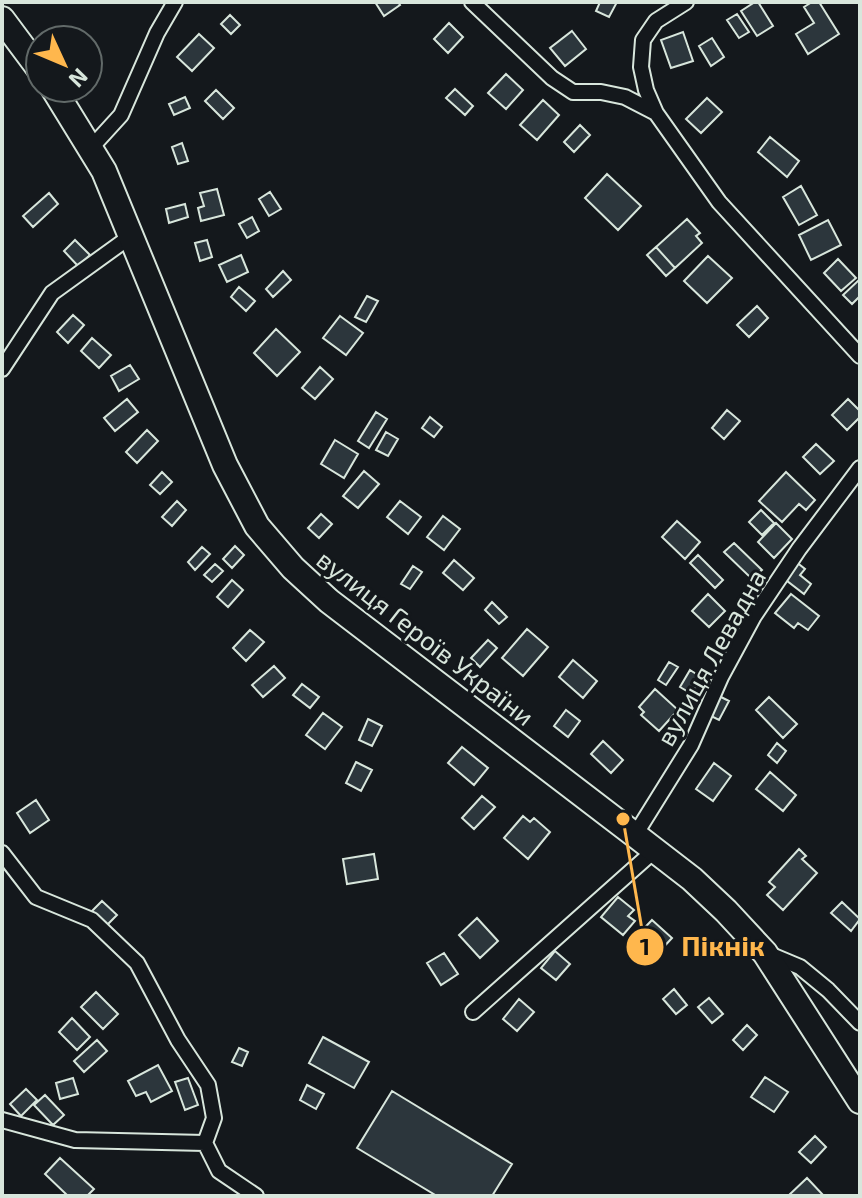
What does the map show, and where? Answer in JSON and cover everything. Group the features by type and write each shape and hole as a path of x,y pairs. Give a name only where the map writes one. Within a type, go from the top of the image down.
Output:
{"main road":[{"path":"2,19 24,49"},
{"name":"вулиця Героїв України","path":"63,104 104,171 225,465 257,526 293,568 329,601 655,850 726,911 765,953 860,1101"}],"street":[{"path":"90,149 121,115 157,33 175,2"},
{"path":"472,2 552,78 573,92 601,92 625,97 656,113"},
{"path":"686,2 656,21 643,40 641,67 656,113 719,202 860,356"},
{"path":"2,369 52,293 131,236"},
{"name":"вулиця Левадна","path":"635,835 691,745 721,677 754,616 799,549 860,468"},
{"path":"473,1012 655,850"},
{"path":"2,853 36,897 92,920 137,963 178,1040 208,1085 214,1118 205,1143 219,1171 256,1196"},
{"path":"765,953 800,967 860,1023"},
{"path":"2,1120 75,1140 205,1143"}],"building":[{"path":"375,2 398,2 400,5 384,16"},
{"path":"600,2 617,2 609,17 596,11"},
{"path":"755,2 773,26 757,36 741,11"},
{"path":"819,2 839,34 808,54 796,34 814,23 804,7"},
{"path":"737,14 749,32 739,38 727,20"},
{"path":"230,15 240,25 231,34 221,24"},
{"path":"449,23 463,37 448,53 434,39"},
{"path":"572,31 586,49 565,66 550,48"},
{"path":"683,32 693,61 671,68 661,40"},
{"path":"199,34 214,48 192,71 177,57"},
{"path":"712,38 724,57 711,66 699,46"},
{"path":"506,74 523,90 506,109 488,93"},
{"path":"455,89 473,106 465,115 446,98"},
{"path":"216,90 234,108 223,119 205,101"},
{"path":"185,97 190,108 174,115 169,104"},
{"path":"707,98 722,112 701,133 686,119"},
{"path":"543,100 559,115 537,140 520,125"},
{"path":"580,125 590,135 574,152 564,142"},
{"path":"770,137 799,161 787,177 758,152"},
{"path":"182,143 188,161 178,164 172,147"},
{"path":"607,174 641,206 618,230 585,198"},
{"path":"801,186 817,215 799,225 783,197"},
{"path":"217,189 224,215 201,221 198,208 204,206 200,193"},
{"path":"270,192 281,209 269,216 259,199"},
{"path":"49,193 58,204 33,227 23,216"},
{"path":"185,204 188,217 169,223 166,209"},
{"path":"252,217 259,231 247,238 239,224"},
{"path":"687,219 700,233 696,236 702,243 675,268 656,247"},
{"path":"828,220 841,245 811,260 799,235"},
{"path":"75,240 90,255 78,266 64,251"},
{"path":"207,240 212,257 200,261 195,243"},
{"path":"656,247 675,268 666,276 647,255"},
{"path":"241,255 248,272 227,282 219,265"},
{"path":"708,256 732,278 707,303 684,281"},
{"path":"838,259 856,278 841,291 824,273"},
{"path":"283,271 291,280 273,297 266,289"},
{"path":"860,279 860,296 852,304 843,295"},
{"path":"239,287 255,301 246,311 231,297"},
{"path":"367,296 378,301 366,322 355,317"},
{"path":"757,306 768,318 749,337 737,325"},
{"path":"73,315 84,325 68,343 57,332"},
{"path":"340,316 363,333 346,355 323,338"},
{"path":"276,329 300,352 277,376 254,353"},
{"path":"92,338 111,355 99,368 81,351"},
{"path":"130,365 139,379 119,391 111,376"},
{"path":"320,367 333,379 315,399 302,388"},
{"path":"127,399 138,412 115,431 104,418"},
{"path":"848,399 860,411 860,417 847,430 832,415"},
{"path":"727,410 740,421 724,439 712,428"},
{"path":"376,412 387,419 369,448 358,441"},
{"path":"430,417 442,427 434,437 422,428"},
{"path":"147,430 158,441 137,463 126,452"},
{"path":"386,432 398,439 388,456 376,450"},
{"path":"335,440 358,454 344,478 321,464"},
{"path":"816,444 834,461 820,474 803,457"},
{"path":"364,471 379,484 358,508 343,496"},
{"path":"162,472 172,482 160,494 150,485"},
{"path":"786,472 815,500 806,510 799,504 782,522 759,501"},
{"path":"177,501 186,510 172,526 162,517"},
{"path":"400,501 421,517 408,534 387,517"},
{"path":"761,510 774,523 762,535 749,522"},
{"path":"321,514 332,524 319,538 308,528"},
{"path":"443,516 460,529 444,550 427,537"},
{"path":"677,521 700,542 685,559 662,537"},
{"path":"776,523 792,539 774,558 758,542"},
{"path":"734,543 762,570 752,579 724,552"},
{"path":"235,546 244,555 232,568 223,559"},
{"path":"202,547 210,554 195,570 188,562"},
{"path":"698,555 723,580 715,588 690,563"},
{"path":"454,560 474,578 463,590 443,573"},
{"path":"795,561 805,569 800,575 811,584 804,594 782,577"},
{"path":"215,564 223,571 212,582 204,575"},
{"path":"413,566 422,572 410,589 401,584"},
{"path":"232,580 243,590 228,607 217,597"},
{"path":"708,594 725,611 709,627 692,611"},
{"path":"791,594 819,616 808,630 798,623 794,628 775,613"},
{"path":"492,602 507,617 499,624 485,610"},
{"path":"527,629 548,647 523,676 502,658"},
{"path":"250,630 264,642 246,661 233,648"},
{"path":"488,640 497,648 480,667 471,658"},
{"path":"573,660 597,681 583,698 559,677"},
{"path":"669,662 678,667 666,685 658,680"},
{"path":"274,666 285,678 263,697 252,685"},
{"path":"690,670 701,677 692,694 680,687"},
{"path":"302,684 319,697 310,708 293,695"},
{"path":"655,689 678,710 659,731 641,715 644,712 639,707"},
{"path":"719,696 729,701 719,720 709,715"},
{"path":"769,697 797,724 783,738 756,710"},
{"path":"566,710 580,721 568,737 554,726"},
{"path":"323,713 342,727 325,749 306,735"},
{"path":"368,719 382,726 372,746 359,740"},
{"path":"603,741 623,760 611,773 591,754"},
{"path":"777,743 786,751 777,763 768,755"},
{"path":"462,747 488,768 474,785 448,763"},
{"path":"356,762 372,770 361,791 346,783"},
{"path":"714,763 731,776 713,801 696,789"},
{"path":"770,772 796,795 783,811 756,789"},
{"path":"482,796 495,807 474,829 462,818"},
{"path":"36,800 49,820 30,833 17,813"},
{"path":"523,816 530,822 534,818 550,832 528,859 504,838"},
{"path":"799,849 806,856 802,859 817,873 783,910 767,895 775,887 769,882"},
{"path":"374,854 378,879 347,884 343,859"},
{"path":"618,897 634,910 628,916 635,921 623,935 601,917"},
{"path":"102,901 117,915 107,925 92,911"},
{"path":"842,902 860,919 851,931 831,913"},
{"path":"477,918 498,941 480,958 459,935"},
{"path":"652,920 672,938 660,951 654,945 647,953 633,940"},
{"path":"555,951 570,964 556,980 541,968"},
{"path":"444,953 458,974 441,985 427,963"},
{"path":"674,989 687,1005 676,1014 663,999"},
{"path":"96,992 118,1014 103,1029 81,1007"},
{"path":"709,998 723,1014 712,1023 698,1007"},
{"path":"519,999 534,1012 517,1031 503,1019"},
{"path":"72,1018 90,1037 77,1050 59,1032"},
{"path":"747,1025 757,1035 743,1050 733,1040"},
{"path":"323,1037 369,1062 354,1088 309,1063"},
{"path":"97,1040 107,1051 84,1072 74,1061"},
{"path":"239,1048 248,1052 242,1066 232,1062"},
{"path":"158,1065 172,1091 151,1102 146,1092 136,1096 128,1081"},
{"path":"765,1077 788,1092 774,1112 751,1097"},
{"path":"73,1078 78,1094 60,1099 56,1083"},
{"path":"188,1078 198,1105 185,1110 175,1082"},
{"path":"307,1085 324,1094 316,1109 300,1100"},
{"path":"26,1089 37,1100 21,1116 10,1104"},
{"path":"392,1091 512,1164 492,1196 437,1196 357,1148"},
{"path":"45,1095 64,1115 53,1125 34,1105"},
{"path":"815,1136 826,1147 811,1163 799,1152"},
{"path":"60,1158 94,1189 87,1196 68,1196 45,1174"},
{"path":"807,1178 824,1196 788,1196"}],"place":[{"name":"Пікнік","path":"623,819"}]}
